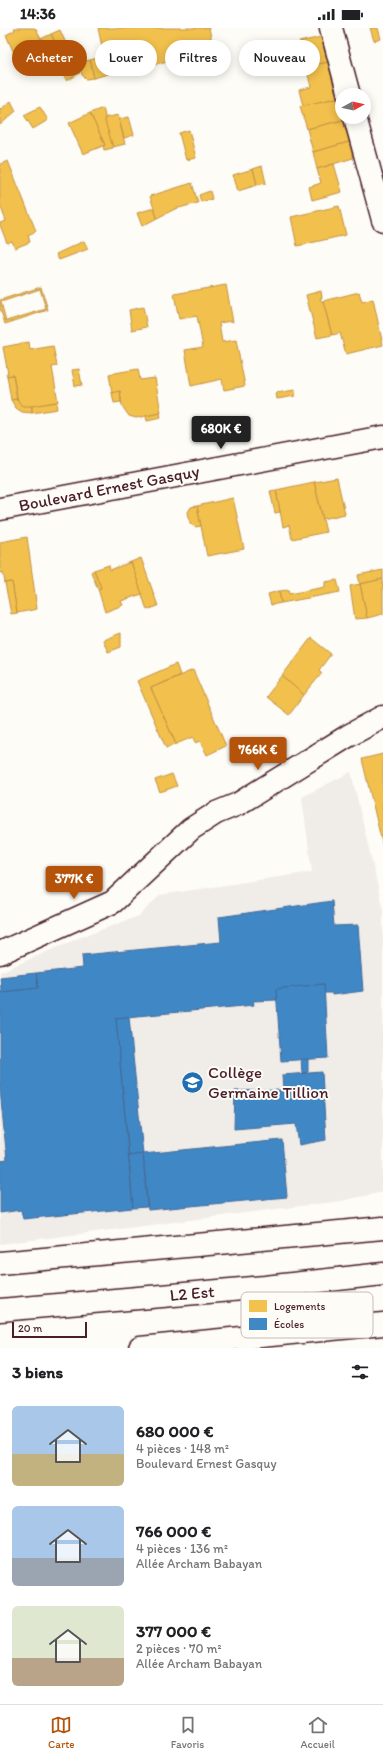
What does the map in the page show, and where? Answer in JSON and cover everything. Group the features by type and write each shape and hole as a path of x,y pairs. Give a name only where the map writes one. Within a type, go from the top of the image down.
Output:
{"main road":[{"path":"331,28 347,88"},
{"path":"357,124 383,220"},
{"name":"Boulevard Ernest Gasquy","path":"0,509 383,437"},
{"path":"0,953 113,902 191,829 216,813 238,804 348,736 383,717"},
{"path":"0,1263 383,1228"},
{"name":"L2 Est","path":"0,1310 265,1287 383,1274"},
{"path":"373,1325 383,1324"},
{"path":"140,1348 241,1338"}],"shaded area":[{"name":"Collège Germaine Tillion","path":"351,772 383,910 383,1192 341,1201 0,1244 0,972 79,938 139,916 160,895 312,872 302,797"}],"building: Logements":[{"path":"14,28 35,28 41,39 12,40 12,48 6,35 15,30"},
{"path":"98,28 209,28 212,40 165,40 165,62 157,63 157,40 101,40"},
{"path":"370,28 378,28 381,39 374,41"},
{"path":"60,30 64,40 54,40 51,34"},
{"path":"51,34 54,40 39,40"},
{"path":"321,37 328,62 320,64 320,40 308,40"},
{"path":"95,59 95,76 101,76 94,78 90,60"},
{"path":"90,60 94,78 86,79 83,76 87,76 87,61"},
{"path":"328,62 335,90 335,98 303,106 299,90 311,87 308,76 320,76 320,64"},
{"path":"64,76 75,76 67,81"},
{"path":"335,98 335,122 307,129 300,106"},
{"path":"11,101 16,111 0,125 0,108 1,109"},
{"path":"40,107 48,120 33,129 24,115"},
{"path":"103,108 113,148 104,150 103,145 105,145 90,113"},
{"path":"90,113 105,145 83,154 69,123"},
{"path":"118,115 125,144 113,147 104,118"},
{"path":"129,117 134,135 124,138 119,119"},
{"path":"335,122 335,124 344,124 349,142 313,152 307,129"},
{"path":"189,130 196,158 186,160 179,133"},
{"path":"349,142 353,158 317,169 313,152"},
{"path":"8,161 36,231 28,235 30,242 15,248 12,241 7,243 0,225 0,223 6,221 0,205 0,164"},
{"path":"334,164 342,192 312,200 309,187 321,183 317,169"},
{"path":"262,166 266,183 257,185 253,169"},
{"path":"253,169 257,185 238,191 233,175"},
{"path":"192,183 198,203 175,209 157,218 150,196"},
{"path":"210,191 212,199 201,202 199,195"},
{"path":"339,206 346,235 297,246 291,217"},
{"path":"154,208 157,218 142,226 137,213"},
{"path":"84,241 88,249 59,260 56,254"},
{"path":"226,285 233,322 219,323 222,342 236,340 245,386 224,390 222,379 191,386 185,350 203,347 197,316 179,319 174,294"},
{"path":"41,287 48,310 5,324 0,308 0,300","holes":["40,289 46,309 6,321 1,302"]},
{"path":"321,291 322,298 320,298 321,301 323,301 332,335 317,338 306,295"},
{"path":"359,292 362,302 373,299 383,345 346,354 340,333 332,335 323,301"},
{"path":"143,307 147,327 132,330 129,310"},
{"path":"29,342 30,350 53,346 57,366 52,367 58,402 28,407 22,406 18,402 13,375 7,376 6,374 8,374 3,347"},
{"path":"79,369 82,385 75,386 72,370"},
{"path":"138,369 140,380 155,378 161,413 136,418 129,416 122,406 120,391 112,393 109,374"},
{"path":"13,375 17,399 11,400 7,376"},
{"path":"295,390 295,396 277,399 276,393"},
{"path":"120,391 121,402 114,403 112,393"},
{"path":"17,399 22,406 32,406 32,413 22,412 16,408 11,400"},
{"path":"56,402 57,409 32,413 32,406"},
{"path":"160,413 161,418 147,421 146,416"},
{"path":"337,478 345,514 323,519 314,482"},
{"path":"314,482 326,532 292,539 289,525 283,527 276,490"},
{"path":"276,490 280,512 275,513 270,491"},
{"path":"233,498 244,549 207,556 197,506"},
{"path":"197,506 201,526 195,527 190,523 188,512 191,507"},
{"path":"27,537 37,609 17,613 12,582 5,583 3,572 0,573 0,542"},
{"path":"141,558 158,606 147,610 131,562"},
{"path":"131,562 142,594 121,601 123,605 105,612 98,589 101,588 94,570 109,565 110,570"},
{"path":"94,570 101,588 98,589 91,572"},
{"path":"383,570 383,579 360,584 358,575"},
{"path":"383,579 383,614 367,618 360,584"},
{"path":"337,580 340,592 281,603 279,591 288,590 289,594 325,587 325,582"},
{"path":"12,582 17,613 11,614 5,583"},
{"path":"360,584 367,618 355,619 350,586"},
{"path":"279,591 281,603 271,605 268,594"},
{"path":"121,633 121,647 108,652 103,640"},
{"path":"311,638 331,654 319,670 322,673 304,695 282,676"},
{"path":"176,664 180,675 151,688 176,744 166,748 137,681"},
{"path":"193,670 226,746 207,755 200,741 195,743 193,737 176,744 151,688"},
{"path":"282,676 304,695 289,715 266,697"},
{"path":"383,754 383,847 362,759"},
{"path":"172,774 177,786 160,792 155,780"}],"building: Écoles":[{"path":"332,901 334,926 358,925 363,991 332,995 332,993 324,993 324,984 276,989 277,1000 253,1001 254,1005 116,1018 133,1208 23,1219 21,1210 0,1213 0,1161 7,1160 0,1090 0,992 38,988 36,973 83,968 82,955 221,942 219,917"},
{"path":"36,973 38,988 1,992 0,977"},
{"path":"324,984 328,1058 281,1061 276,989"},
{"path":"129,1017 143,1154 129,1156 116,1018"},
{"path":"301,1059 308,1059 308,1072 302,1073"},
{"path":"322,1072 326,1140 299,1145 296,1124 234,1129 235,1091 283,1090 282,1075"},
{"path":"282,1140 287,1197 148,1210 143,1154"},
{"path":"143,1154 147,1207 133,1208 129,1156"}],"place":[{"name":"Collège Germaine Tillion","path":"192,1082"}]}
